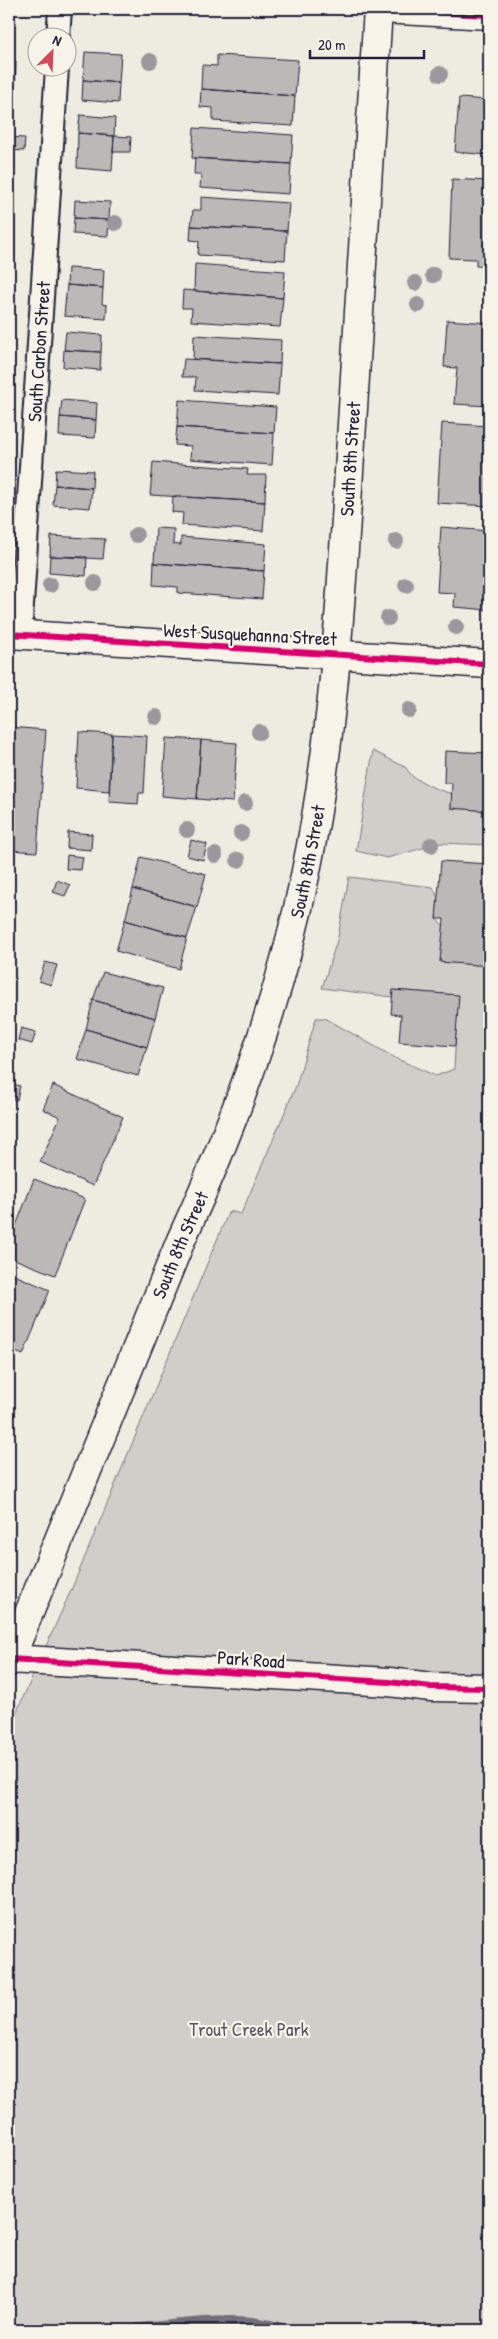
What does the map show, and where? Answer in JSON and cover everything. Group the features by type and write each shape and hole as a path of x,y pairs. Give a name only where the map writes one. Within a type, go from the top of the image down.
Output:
{"main road":[{"path":"380,9 489,15"},
{"name":"South 8th Street","path":"9,1660 181,1240 235,1115 279,984 308,862 324,770 338,654 380,9"},
{"name":"West Susquehanna Street","path":"14,635 489,664"},
{"name":"Park Road","path":"9,1660 390,1682 430,1687 489,1688"}],"lane":[{"path":"59,28 60,9"},
{"name":"South Carbon Street","path":"14,635 55,78"}],"green space":[{"path":"373,751 405,767 413,777 434,788 452,794 451,808 489,811 489,845 441,843 387,858 356,851"},
{"name":"Trout Creek Park","path":"349,877 433,887 438,898 436,919 444,926 440,962 489,966 489,2330 9,2330 9,1729 72,1588 229,1211 241,1214 296,1086 316,1018 325,1018 397,1059 436,1076 454,1069 458,995 393,990 392,997 322,988 338,937"}],"building":[{"path":"85,52 121,54 119,83 83,80"},
{"path":"217,55 298,60 295,96 201,89 202,65 217,66"},
{"path":"9,61 16,62 14,117 9,117"},
{"path":"83,80 119,83 118,103 82,100"},
{"path":"201,89 295,96 293,126 213,121 213,108 200,107"},
{"path":"459,98 489,100 489,155 455,152"},
{"path":"80,115 115,118 114,136 78,133"},
{"path":"194,128 293,135 291,164 192,158"},
{"path":"78,133 114,136 112,171 77,168"},
{"path":"114,136 131,137 130,152 113,152"},
{"path":"9,137 25,138 24,151 9,150"},
{"path":"195,158 291,164 289,194 200,188 201,174 194,174"},
{"path":"452,179 489,181 489,267 476,266 476,259 449,258"},
{"path":"201,197 289,203 287,231 191,226 193,210 201,210"},
{"path":"75,200 110,202 109,220 74,218"},
{"path":"74,218 109,220 108,236 73,234"},
{"path":"191,226 287,231 285,260 198,255 199,241 190,240"},
{"path":"195,264 285,271 283,298 194,291"},
{"path":"68,268 104,270 103,288 67,285"},
{"path":"67,285 103,288 102,304 107,305 106,319 64,316"},
{"path":"183,290 283,298 280,327 191,321 192,308 182,308"},
{"path":"447,320 489,323 489,406 454,404 457,368 444,367"},
{"path":"66,332 102,335 101,352 64,350"},
{"path":"194,335 281,340 280,364 193,359"},
{"path":"64,350 101,352 100,370 63,367"},
{"path":"184,359 280,364 278,395 195,390 196,377 182,377"},
{"path":"62,400 97,403 96,420 60,417"},
{"path":"179,400 276,407 274,433 177,427"},
{"path":"60,417 96,420 95,438 59,436"},
{"path":"442,423 489,426 489,506 437,503"},
{"path":"177,427 274,433 272,465 190,459 191,446 175,445"},
{"path":"153,462 248,469 247,475 266,475 265,502 150,495"},
{"path":"56,469 93,471 92,488 55,485"},
{"path":"55,485 92,488 90,508 53,505"},
{"path":"173,496 265,502 263,531 182,525 183,513 172,512"},
{"path":"441,527 489,531 489,610 454,607 455,593 437,592"},
{"path":"156,528 174,529 173,544 181,545 181,537 266,544 264,571 154,563"},
{"path":"51,536 105,539 103,559 50,556"},
{"path":"50,556 87,557 86,576 49,573"},
{"path":"154,563 264,571 262,599 178,593 178,587 153,585"},
{"path":"9,727 46,730 37,852 9,850"},
{"path":"79,732 112,734 109,791 76,788"},
{"path":"112,734 147,736 144,793 139,793 138,804 109,802"},
{"path":"166,738 201,740 197,799 162,796"},
{"path":"201,740 237,743 233,802 197,799"},
{"path":"445,751 489,753 489,811 451,808 452,783 444,783"},
{"path":"68,832 92,834 91,850 67,848"},
{"path":"191,840 207,844 203,860 187,856"},
{"path":"67,855 83,857 81,870 66,869"},
{"path":"141,857 206,874 197,907 133,889"},
{"path":"441,861 489,864 489,966 440,962 444,919 436,919"},
{"path":"57,880 70,885 65,896 53,892"},
{"path":"133,889 197,907 187,938 125,920"},
{"path":"125,920 187,938 179,969 116,951"},
{"path":"45,962 57,965 51,985 39,981"},
{"path":"103,972 163,988 155,1018 93,1000"},
{"path":"393,990 459,995 455,1046 399,1042 401,1015 391,1014"},
{"path":"93,1000 155,1018 147,1047 86,1029"},
{"path":"21,1028 36,1032 32,1044 18,1040"},
{"path":"86,1029 147,1047 138,1076 77,1059"},
{"path":"9,1083 20,1086 17,1100 9,1098"},
{"path":"53,1085 123,1117 93,1186 40,1162 60,1117 43,1109"},
{"path":"34,1179 85,1199 55,1275 9,1257 9,1244"},
{"path":"12,1274 50,1290 23,1355 9,1349 9,1283"}],"waterway":[{"path":"137,2329 192,2323 233,2322 270,2325 285,2330"}],"cycle path":[{"path":"382,9 489,15"},
{"path":"9,634 489,664"},
{"path":"9,1659 389,1682 431,1687 489,1688"}]}
